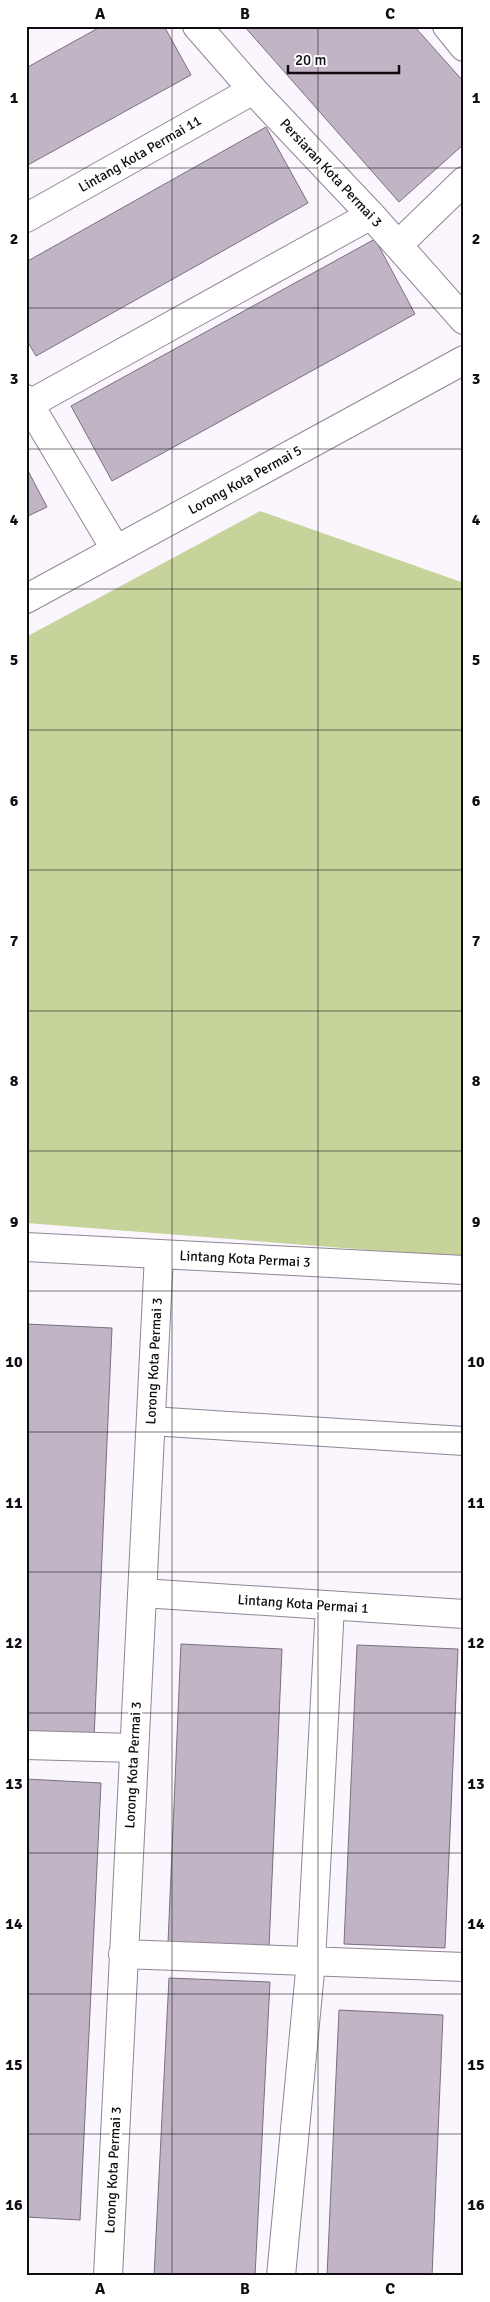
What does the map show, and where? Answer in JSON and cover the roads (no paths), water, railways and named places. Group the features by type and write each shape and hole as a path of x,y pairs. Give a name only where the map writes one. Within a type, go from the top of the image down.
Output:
{"street":[{"name":"Persiaran Kota Permai 3","path":"197,26 253,90 371,215 464,320"},
{"path":"447,26 464,47"},
{"name":"Lintang Kota Permai 11","path":"26,218 253,90"},
{"path":"398,245 464,181"},
{"path":"116,550 27,403 371,215"},
{"name":"Lorong Kota Permai 5","path":"26,599 464,360"},
{"name":"Lintang Kota Permai 3","path":"26,1247 464,1270"},
{"name":"Lorong Kota Permai 3","path":"108,2276 159,1255"},
{"path":"151,1420 464,1441"},
{"name":"Lintang Kota Permai 1","path":"142,1593 464,1614"},
{"path":"282,2276 311,1962 330,1606"},
{"path":"26,1745 134,1748"},
{"path":"123,1954 464,1967"}]}
